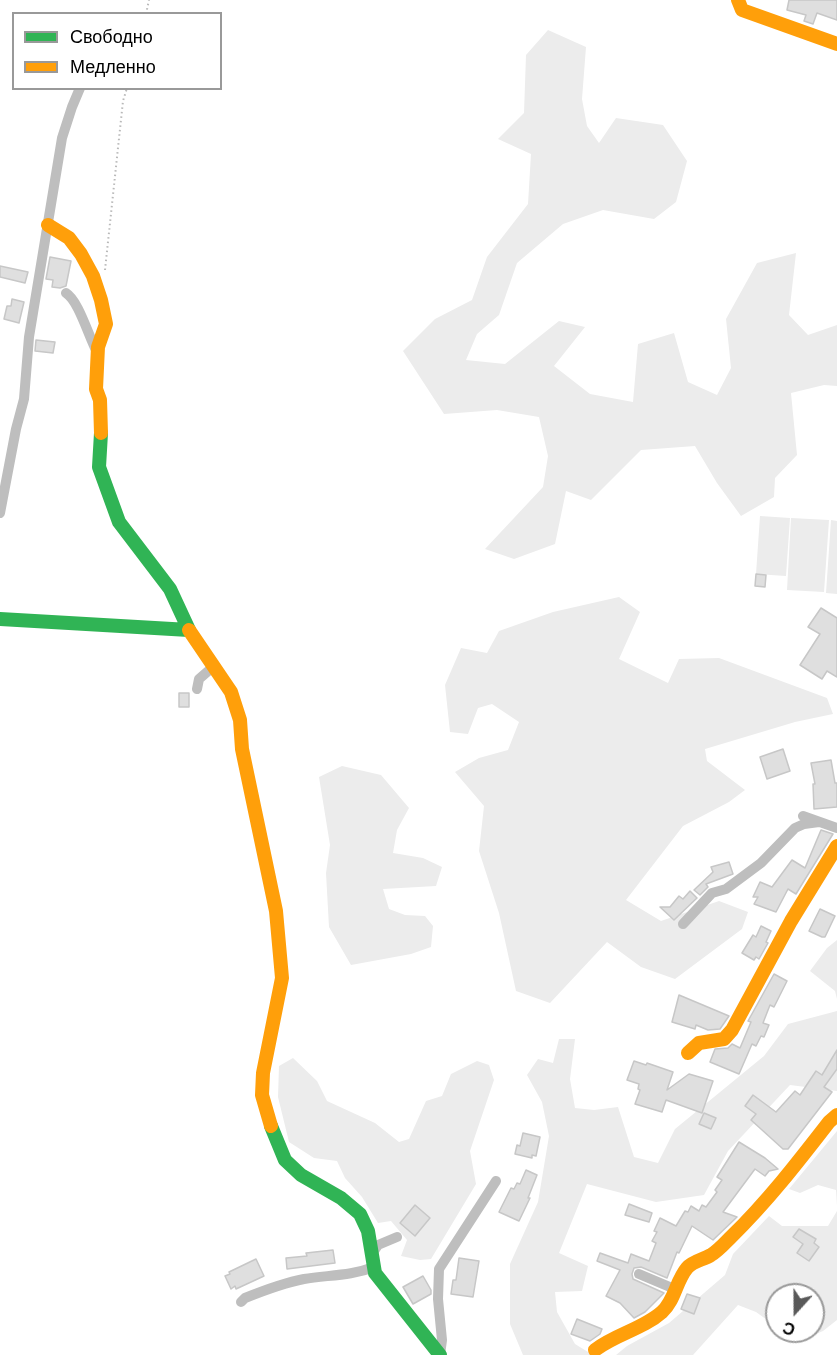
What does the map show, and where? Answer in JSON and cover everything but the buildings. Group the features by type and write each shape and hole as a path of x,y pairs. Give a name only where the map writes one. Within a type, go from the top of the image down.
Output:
{"street":[{"path":"738,0 742,10 837,44"},
{"path":"0,513 24,399 29,337 62,138 79,90"},
{"path":"48,225 69,238 81,254 93,276 101,300 106,324 98,347 96,389 100,400 102,426 99,467 103,482 120,522 170,589 189,630 231,692 240,720 242,749 267,865 282,952 282,978 263,1073 262,1095 269,1122 285,1160 302,1175 341,1198 360,1214 368,1231 375,1273 440,1355"},
{"path":"66,293 73,298 98,354"},
{"path":"0,619 189,630"},
{"path":"196,689 199,679 214,666"},
{"path":"803,816 837,828"},
{"path":"683,924 712,893 726,889 761,863 795,828 819,822"},
{"path":"688,1053 697,1043 724,1039 732,1030 791,921 837,846"},
{"path":"595,1350 617,1335 653,1319 668,1306 690,1264 711,1255 750,1220 837,1115"},
{"path":"440,1355 442,1340 438,1299 439,1269 496,1181"},
{"path":"241,1302 245,1298 280,1284 342,1276 373,1261 378,1245 397,1237"},
{"path":"639,1274 677,1290"}],"path":[{"path":"104,277 123,101 126,90"}],"shaded area":[{"path":"548,30 586,47 582,99 587,126 599,143 616,118 663,125 687,161 676,202 654,219 603,210 563,224 517,263 499,315 477,334 466,360 505,364 559,321 585,327 554,366 590,394 633,402 638,344 674,333 688,382 717,395 731,368 726,319 757,263 796,253 789,315 808,335 837,325 837,386 824,385 791,393 797,455 775,478 774,497 741,516 717,483 695,446 641,450 591,500 566,491 555,544 514,559 485,549 543,487 548,456 539,417 497,410 444,414 403,351 435,319 472,300 487,257 528,204 531,154 498,139 524,113 526,55"},
{"path":"760,516 790,518 786,576 756,574"},
{"path":"791,518 829,520 824,592 787,590"},
{"path":"831,520 837,521 837,594 826,593"},
{"path":"619,597 640,612 619,659 668,683 679,659 719,658 827,698 833,714 795,722 705,749 707,761 745,790 729,802 683,826 626,900 661,921 719,901 748,912 742,929 675,979 641,967 607,942 550,1003 516,991 499,913 479,851 484,806 455,772 479,758 508,750 519,722 492,704 478,708 468,734 450,732 445,685 461,648 487,653 499,631 553,612"},
{"path":"342,766 381,775 409,808 397,830 393,853 423,858 442,867 436,886 383,889 389,909 405,915 425,916 433,926 431,947 411,954 351,965 329,927 326,873 330,845 319,777"},
{"path":"837,940 837,999 835,991 810,971 827,948"},
{"path":"837,1011 837,1091 790,1085 728,1151 704,1195 656,1202 587,1184 559,1253 588,1266 582,1291 555,1292 557,1312 575,1344 593,1355 523,1355 510,1324 510,1264 538,1202 549,1136 542,1102 527,1075 538,1059 553,1063 559,1039 575,1039 570,1079 575,1108 594,1110 618,1107 634,1157 658,1163 675,1129 764,1056 788,1024"},
{"path":"293,1058 317,1081 327,1101 375,1123 399,1142 409,1139 426,1101 442,1096 451,1074 477,1061 489,1065 494,1080 470,1151 476,1184 431,1259 420,1260 401,1256 407,1240 391,1221 378,1223 362,1197 345,1178 337,1161 314,1158 289,1142 278,1097 279,1066"},
{"path":"837,1131 837,1206 836,1190 818,1185 800,1193 789,1189"},
{"path":"837,1211 837,1320 825,1329 825,1283 765,1283 765,1318 738,1305 693,1355 616,1355 627,1346 669,1323 725,1275 733,1254 769,1216 782,1226 828,1226"}],"traffic: fast":[{"path":"0,619 189,630 170,589 119,522 99,467 101,433"},
{"path":"271,1126 285,1160 301,1175 341,1198 360,1214 368,1231 375,1273 440,1355"}],"traffic: slow":[{"path":"738,0 742,10 837,44"},
{"path":"48,225 69,238 81,254 93,276 101,300 106,324 98,347 96,389 100,400 101,433"},
{"path":"189,630 231,692 240,720 242,749 276,911 282,978 263,1073 262,1095 271,1126"},
{"path":"688,1053 699,1043 724,1039 732,1030 791,921 837,846"},
{"path":"595,1350 662,1312 670,1302 687,1268 716,1251 744,1224 837,1115"}]}
